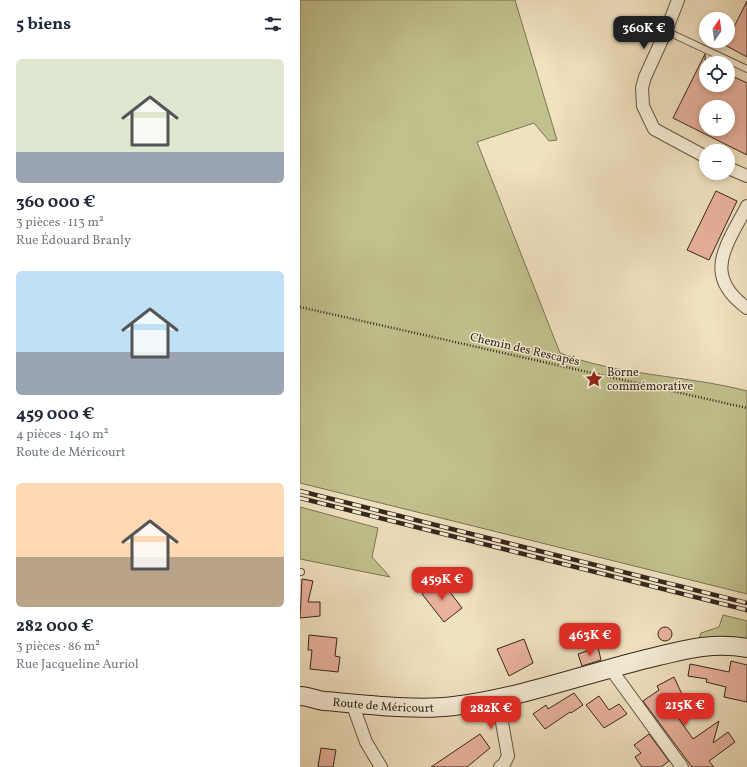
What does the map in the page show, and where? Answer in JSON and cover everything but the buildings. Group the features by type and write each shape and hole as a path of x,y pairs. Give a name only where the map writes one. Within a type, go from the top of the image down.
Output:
{"street":[{"path":"678,0 666,32 645,77 642,88 643,106 654,129 699,153"},
{"path":"735,171 747,176"},
{"path":"747,206 724,251 721,266 722,280 728,292 747,308"},
{"name":"Route de Méricourt","path":"300,696 320,701 415,707 452,707 498,700 610,668 697,647 726,645 747,648"},
{"path":"610,668 682,767"},
{"path":"498,700 508,756 504,764 500,767"},
{"path":"352,703 366,742 381,767"}],"lane":[{"path":"666,32 747,69"}],"path":[{"name":"Chemin des Rescapés","path":"300,307 747,408"}],"green space":[{"path":"300,0 515,0 557,140 549,141 534,123 477,142 560,353 582,361 629,371 747,391 747,594 300,483"},
{"path":"300,507 378,528 372,557 390,577 300,559"},
{"path":"723,615 747,621 747,640 699,639 701,633 719,627"}],"railway":[{"path":"300,491 747,603"},
{"path":"300,498 747,610"}],"place":[{"name":"Borne commémorative","path":"594,379"}]}
